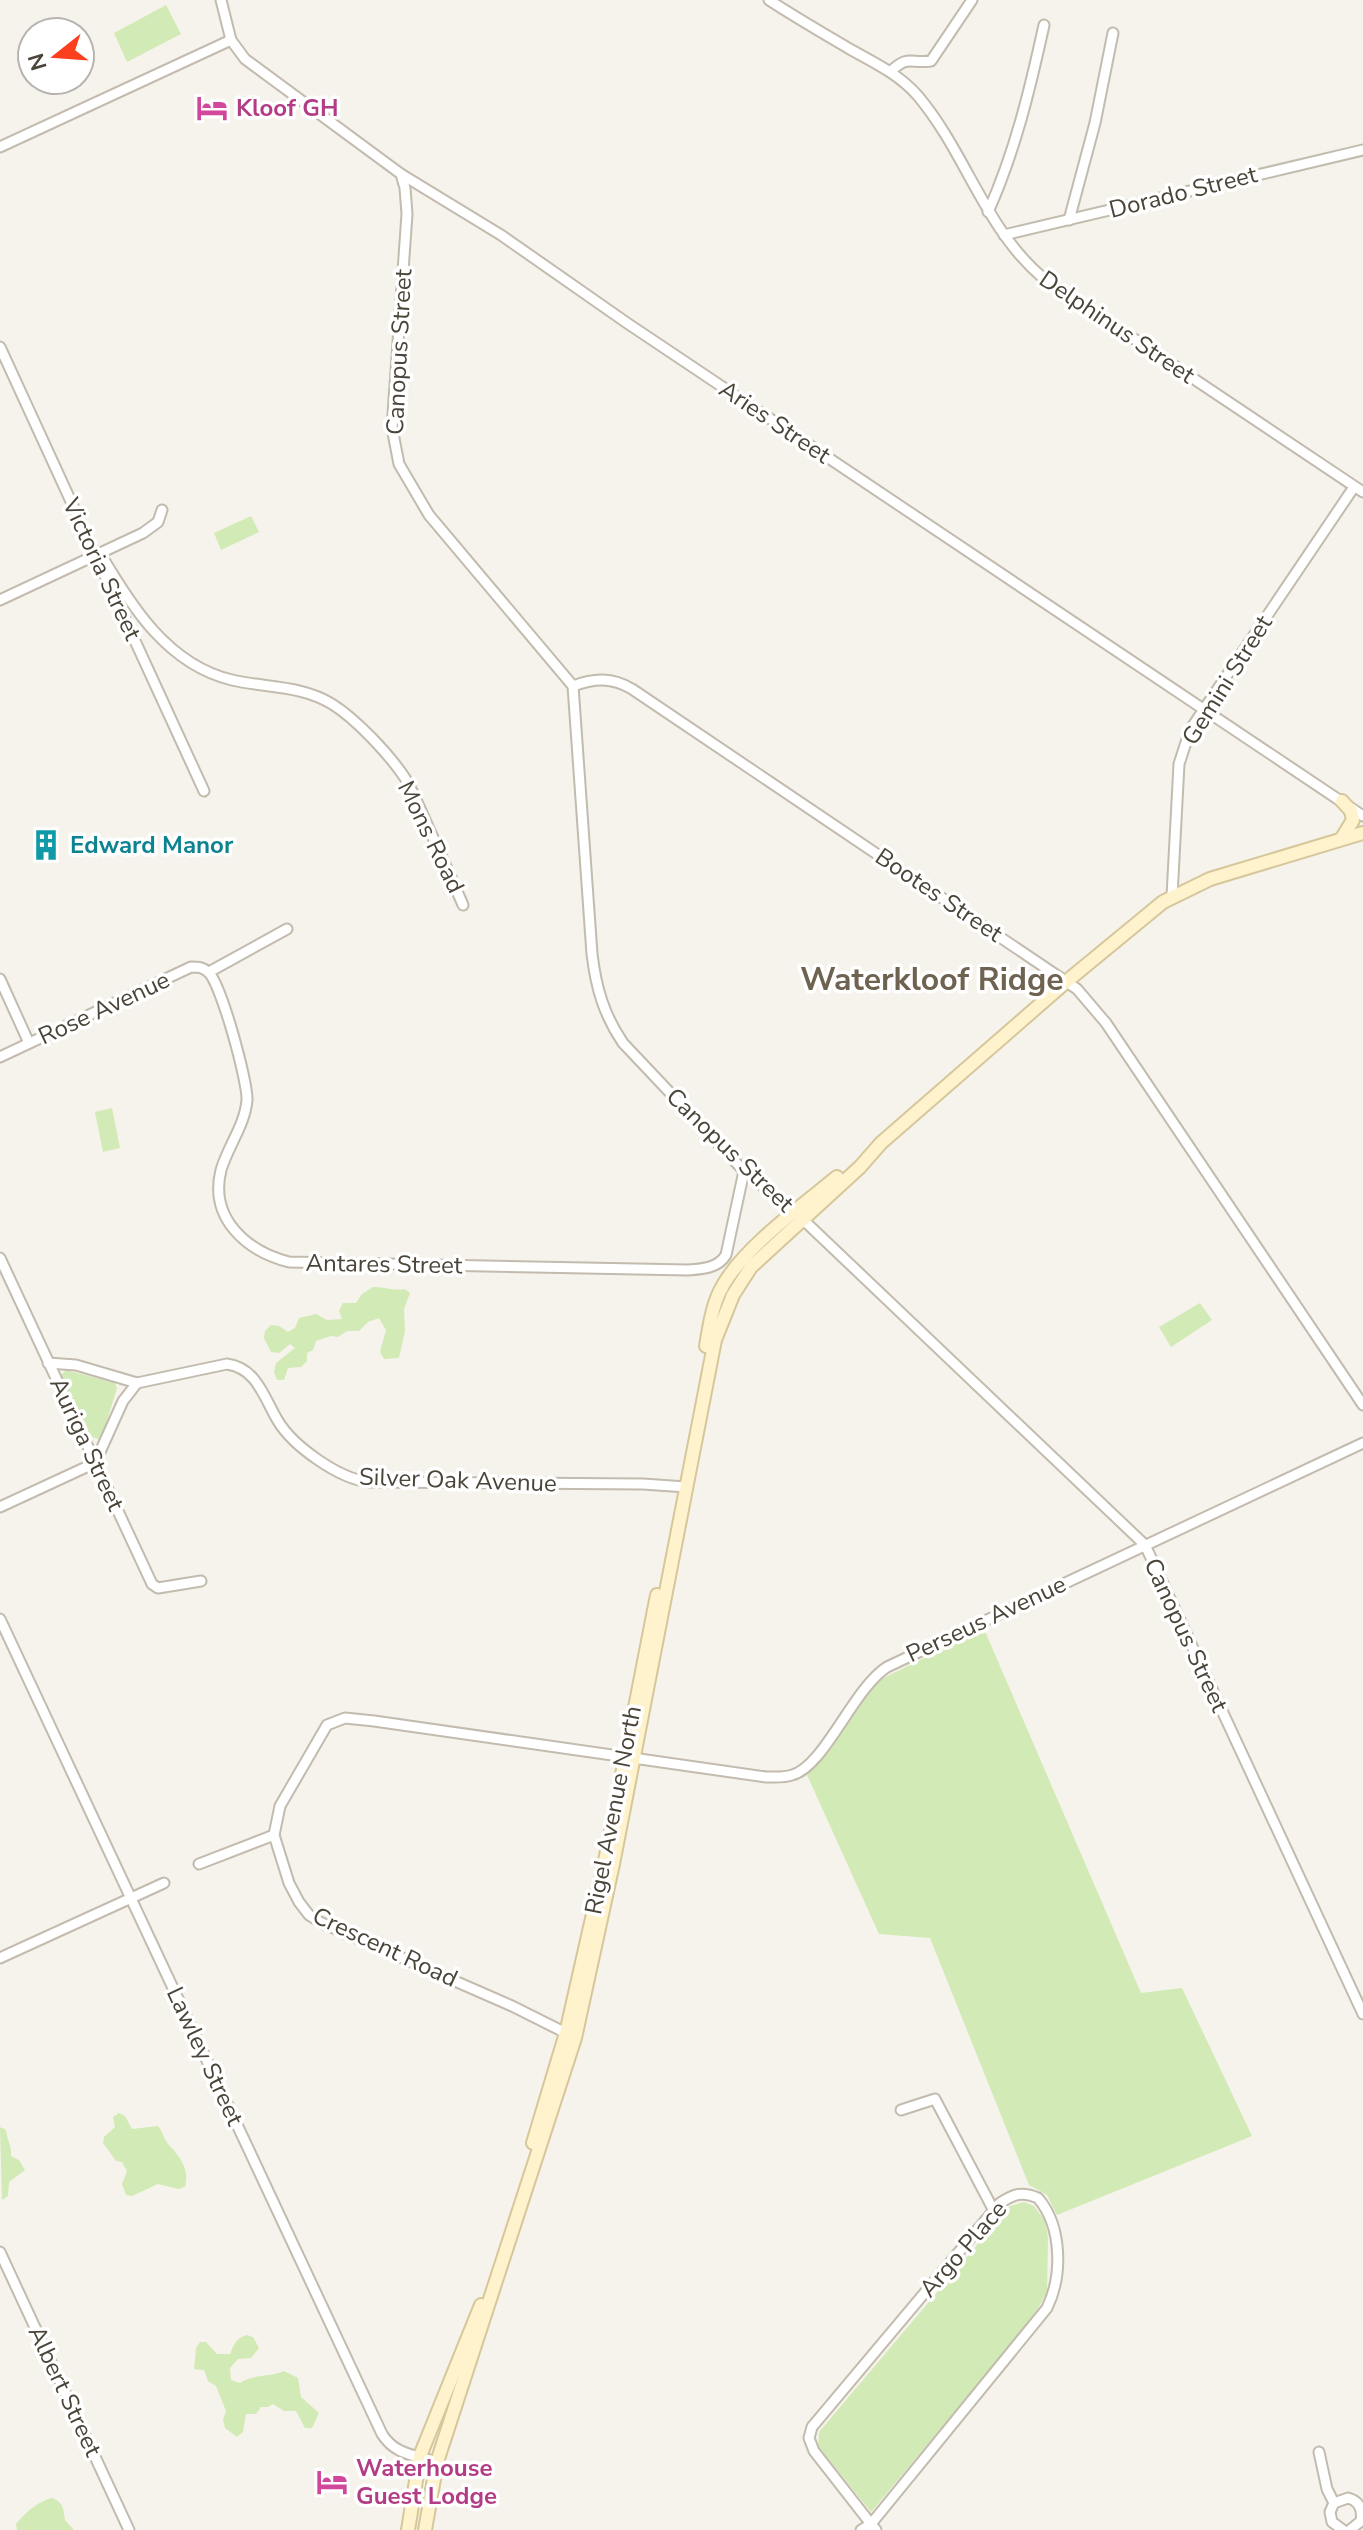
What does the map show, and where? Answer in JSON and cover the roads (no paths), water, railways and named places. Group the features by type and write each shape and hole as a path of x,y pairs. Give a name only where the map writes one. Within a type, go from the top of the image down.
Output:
{"main road":[{"path":"1340,840 1353,820 1351,811 1342,801"},
{"name":"Rigel Avenue North","path":"425,2530 437,2462 570,2036 682,1487 715,1340 725,1312 751,1267 798,1216 860,1167 881,1143 1134,923 1172,896 1210,879 1363,833"},
{"name":"Rigel Avenue North","path":"407,2530 420,2456 488,2286 570,2036"},
{"path":"407,2530 419,2521 430,2505"}],"street":[{"name":"Aries Street","path":"221,0 231,40 245,59 401,174 501,235 627,323 1363,816"},
{"name":"Delphinus Street","path":"769,0 890,72 923,103 948,139 988,212 1028,266 1359,489"},
{"path":"890,72 908,59 931,61 972,0"},
{"path":"988,212 1004,178 1016,138 1044,25"},
{"path":"1069,220 1095,123 1113,33"},
{"path":"0,147 231,40"},
{"name":"Dorado Street","path":"1004,235 1363,150"},
{"name":"Canopus Street","path":"401,174 407,227 392,428 399,464 429,515 573,686 592,954 596,986 611,1026 623,1043 744,1171 798,1216 1145,1545 1363,2014"},
{"name":"Victoria Street","path":"0,347 98,554 204,791"},
{"name":"Gemini Street","path":"1172,896 1179,764 1190,730 1359,489"},
{"path":"0,600 150,529 158,522 162,510"},
{"name":"Mons Road","path":"98,554 146,624 168,646 231,680 281,686 318,697 342,712 364,732 406,780 463,905"},
{"name":"Bootes Street","path":"573,686 598,679 620,682 632,689 1067,981 1106,1023 1363,1405"},
{"path":"209,972 287,929"},
{"name":"Rose Avenue","path":"0,1057 191,967 209,972"},
{"name":"Antares Street","path":"209,972 221,993 247,1093 244,1113 221,1170 221,1207 228,1222 245,1242 269,1256 289,1262 315,1264 688,1270 710,1267 726,1255 744,1171"},
{"path":"0,979 29,1043"},
{"name":"Auriga Street","path":"0,1258 153,1586 158,1588 201,1581"},
{"name":"Silver Oak Avenue","path":"48,1363 76,1365 137,1383 215,1365 241,1367 257,1382 289,1435 332,1468 360,1481 682,1487"},
{"path":"0,1507 95,1463 123,1401 137,1383"},
{"name":"Perseus Avenue","path":"629,1758 766,1777 791,1776 813,1761 875,1674 903,1658 1363,1443"},
{"name":"Lawley Street","path":"0,1619 382,2434 395,2449 437,2462"},
{"path":"199,1864 274,1835 276,1816 285,1796 323,1731 337,1719 374,1721 629,1758"},
{"name":"Crescent Road","path":"274,1835 289,1883 309,1915 570,2036"},
{"path":"0,1958 164,1883"},
{"path":"901,2110 935,2099 994,2211"},
{"name":"Argo Place","path":"1022,2193 1038,2198 1044,2205 1056,2236 1054,2294 1037,2323 917,2465 874,2527 814,2451 810,2433 825,2411 994,2211 1012,2195 1022,2193"},
{"name":"Albert Street","path":"0,2252 129,2530"},
{"path":"1319,2452 1327,2489 1334,2503 1330,2518 1335,2526 1343,2530"},
{"path":"1334,2503 1343,2498 1360,2498 1362,2511 1357,2528"},
{"path":"861,2530 874,2527"}],"place":[{"name":"Kloof GH","path":"212,108"},
{"name":"Edward Manor","path":"46,845"},
{"name":"Waterhouse Guest Lodge","path":"332,2482"}],"district":[{"name":"Waterkloof Ridge","path":"932,979"}]}
